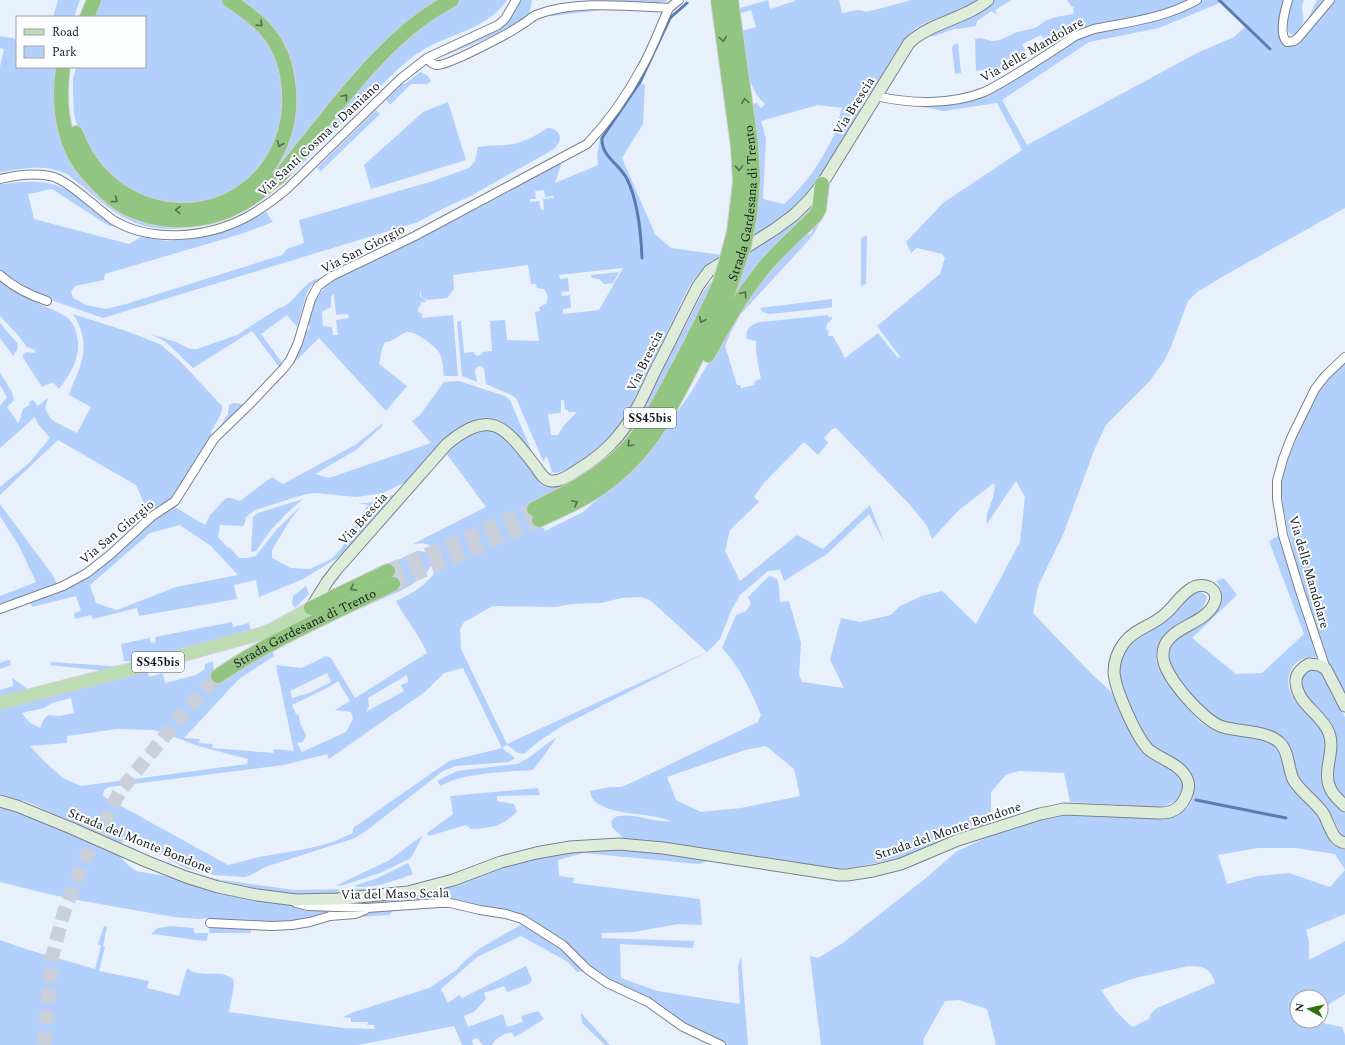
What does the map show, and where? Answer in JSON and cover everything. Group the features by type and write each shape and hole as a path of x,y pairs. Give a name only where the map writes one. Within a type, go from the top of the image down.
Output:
{"highway":[{"path":"77,16 83,0"},
{"path":"87,16 94,0"},
{"path":"72,68 70,106 73,126 86,156 100,175 136,201 150,206 184,210 207,208 220,204 240,194 253,184 264,172 281,144 287,126 290,91 287,72 275,43 266,30 254,18 228,0"},
{"path":"63,68 61,84 62,110 67,136 75,156 90,177 114,200 135,212 161,219 185,221 208,218 235,209 258,194 279,177 380,55 421,19 452,0"},
{"name":"Strada Gardesana di Trento","path":"718,0 738,147 740,182 734,232 725,266 724,288 698,329 662,398 645,426 633,441 601,471 536,514 582,500 606,484 633,461 663,421 697,357 724,288 744,246 750,215 753,180 751,144 731,0"},
{"path":"663,421 690,388 726,321 740,299 768,263 815,216 819,210 822,184"},
{"name":"Strada Gardesana di Trento","path":"218,676 236,664 390,577 311,608"}],"main road":[{"name":"Strada Gardesana di Trento","path":"0,703 263,633 311,608"}],"street":[{"name":"Via Santi Cosma e Damiano","path":"0,179 18,175 55,178 67,184 112,219 130,229 148,233 177,235 199,233 224,227 244,219 268,205 287,189 400,79 427,58 498,25 510,12 516,0"},
{"path":"427,58 432,64 436,65 446,63 490,43 522,25 535,15 566,6 593,4 669,8 679,0"},
{"name":"Via Brescia","path":"311,608 326,582 336,569 447,444 464,431 489,424 499,427 513,439 542,476 550,481 558,481 566,478 599,455 617,438 636,410 704,277 714,267 775,229 794,215 810,199 822,184 909,43 916,36 968,13 988,0"},
{"name":"Via delle Mandolare","path":"876,96 920,102 952,100 968,97 984,92 1002,83 1086,31 1094,28 1152,18 1185,7 1197,0"},
{"path":"1288,0 1282,35 1287,42 1291,42 1298,38 1330,0"},
{"name":"Via San Giorgio","path":"0,609 64,586 87,573 111,554 152,517 176,501 214,439 249,405 290,360 298,343 311,299 321,283 332,276 415,236 587,144 602,128 618,106 643,66 669,8"},
{"path":"0,275 14,287 27,294 47,301"},
{"name":"Via delle Mandolare","path":"1326,669 1283,535 1277,499 1277,481 1283,458 1291,438 1315,389 1325,376 1345,357"},
{"name":"Strada del Monte Bondone","path":"0,801 17,806 71,828 186,877 218,887 257,895 296,900 361,898 414,891 453,880 501,862 536,853 570,847 619,844 663,848 776,866 847,875 873,871 901,864 958,840 1040,814 1064,809 1159,813 1171,812 1180,806 1185,799 1188,780 1179,769 1147,748 1126,709 1115,681 1114,670 1115,661 1119,652 1131,635 1163,616 1189,590 1199,585 1210,586 1214,591 1214,604 1201,619 1169,638 1163,651 1163,659 1166,669 1195,707 1211,722 1224,728 1264,735 1280,743 1294,780 1323,813 1336,839 1345,843"},
{"path":"1345,706 1326,669 1319,665 1309,664 1298,672 1296,684 1305,703 1317,715 1329,732 1332,747 1327,780 1333,793 1345,806"},
{"name":"Via del Maso Scala","path":"296,900 296,903 308,906 367,908 439,903 506,914 519,918 563,945 587,969 607,983 648,1002 683,1027 721,1045"},
{"path":"210,922 272,926 292,925 310,922 330,916 355,914 367,908"}],"green space":[{"path":"58,0 80,0 74,16 53,16"},
{"path":"99,0 220,0 254,25 273,49 286,92 277,143 244,186 204,205 152,201 105,175 79,133 74,114 73,94 73,80 76,68 146,68 146,16 91,16"},
{"path":"239,0 444,0 262,186 273,166 293,82"},
{"path":"460,0 507,0 491,17 471,28 428,47 411,58 286,180 251,206 224,219 208,224 177,229 145,226 131,221 114,211 67,174 42,168 26,168 0,172 0,67 4,49 0,48 0,36 16,39 16,68 60,68 59,109 109,199 243,207 387,55 442,10"},
{"path":"522,0 532,0 530,12 513,26 498,34 444,56 443,54 477,39 497,28 506,21"},
{"path":"596,0 668,0 665,2 655,3"},
{"path":"768,0 770,9 795,0 839,0 842,13 857,10 866,12 912,0 977,0 963,8 923,24 911,33 892,58 871,94 864,98 859,106 862,108 832,158 806,194 787,214 752,237 760,181 760,162 753,104 757,103 761,108 765,104 758,97 750,82 742,31 756,27 751,10 741,13 740,8","holes":["818,105 842,108 837,129 829,145 799,189 784,204 763,199 766,139 761,121"]},
{"path":"995,0 1011,0 995,10 997,15 992,11 977,21 976,26 954,29 935,36 922,37 985,8"},
{"path":"1067,0 1188,0 1177,6 1151,15 1097,23 1074,33 1069,30 1054,33 1058,44 1054,47 1047,43 1041,35 1022,44 1026,52 1007,63 1009,67 998,73 992,79 990,69 976,71 975,39 980,38 992,41 1000,40 1017,32 1035,28 1047,20 1073,14 1074,7 1071,6"},
{"path":"1204,0 1283,0 1279,22 1279,33 1281,43 1287,46 1301,39 1310,31 1333,0 1345,0 1345,208 1222,277 1197,292 1188,301 1171,347 1164,361 1149,382 1106,425 1095,448 1063,535 1038,586 1033,613 1116,698 1134,740 1143,753 1172,769 1177,774 1182,785 1182,790 1178,799 1174,802 1155,807 1070,802 1064,773 1019,771 1006,775 991,792 991,823 957,833 905,857 856,867 836,869 654,841 624,839 612,827 611,822 615,818 625,815 658,821 672,821 612,810 597,803 592,798 590,791 610,787 621,787 631,783 758,722 761,715 749,688 740,671 722,648 736,615 746,611 751,604 748,597 770,576 777,579 780,602 789,601 801,643 799,675 802,682 844,688 830,660 841,618 860,622 891,615 900,606 922,596 942,591 976,624 1020,542 1025,497 1016,481 987,524 987,514 994,494 994,483 959,510 932,539 927,526 910,505 836,428 831,430 824,438 828,443 818,455 804,442 764,483 754,497 759,502 730,530 725,551 740,581 797,535 823,549 870,505 884,542 869,514 827,554 784,581 780,570 768,571 740,595 731,611 720,639 707,652 562,726 539,741 524,754 518,753 507,745 502,748 515,758 509,762 456,766 443,771 355,838 265,867 249,876 214,875 185,868 136,843 125,841 121,843 27,802 0,794 0,708 147,670 149,677 163,673 165,683 196,675 205,669 205,664 213,661 214,672 272,649 274,656 239,679 184,738 200,739 199,743 213,744 212,748 273,753 274,749 294,751 276,665 302,668 326,656 331,658 355,698 427,653 396,601 425,584 431,578 438,563 438,555 431,546 428,544 413,544 486,507 446,453 462,439 474,433 485,430 496,433 505,438 543,485 551,487 563,485 627,434 642,410 703,292 714,278 705,300 664,382 646,413 626,440 595,467 532,506 545,531 583,512 629,472 654,444 690,394 732,323 769,269 807,233 809,235 813,231 811,229 821,220 815,232 807,242 740,315 731,332 725,346 737,385 740,385 741,388 755,385 754,381 761,379 756,352 756,341 747,339 746,336 752,325 761,322 828,315 828,317 832,317 832,319 827,324 826,329 829,331 828,336 833,336 845,358 878,333 897,357 901,358 877,326 940,274 945,258 942,254 917,248 911,253 906,242 943,203 1022,150 997,103 944,111 908,104 967,100 1084,35 1187,9","holes":["1222,2 1246,26 1234,37 1197,53 1027,145 1002,100 1089,42 1159,28","641,597 650,600 707,652 507,744 461,649 460,630 464,622 493,606 555,607 572,604 601,603 621,598","463,668 502,748 449,761 353,828 353,833 333,842 306,849 259,857 228,865 103,796 104,790 109,787 284,765 327,754 329,759 426,691 444,673","327,673 331,682 309,693 292,698 290,691","407,675 408,682 401,685 404,691 366,712 369,706 368,698","338,681 350,701 335,710 351,712 353,719 346,732 302,752 297,743 303,742 306,735 300,723 299,716 296,714 292,705","71,698 74,713 59,716 48,715 44,719 40,728 29,722 22,713 44,708 52,703","117,729 153,730 198,746 248,759 247,764 81,786 63,778 30,746 67,743 67,736","766,746 794,769 800,796 741,808 701,812 676,800 667,777 745,750"]},
{"path":"1292,0 1304,0 1302,5 1302,24 1294,35 1290,34 1287,26"},
{"path":"1317,0 1326,0 1310,21 1308,19"},
{"path":"565,10 602,10 543,16"},
{"path":"958,43 961,73 955,74 952,48 953,45"},
{"path":"420,72 427,75 431,81 427,84 411,84 390,105 386,100 402,84 405,84"},
{"path":"638,82 645,85 643,124 622,158 655,234 671,248 722,255 703,270 688,289 628,411 618,428 611,435 595,450 567,470 552,472 547,456 543,461 516,398 486,384 484,369 481,366 477,367 475,370 477,382 462,376 457,322 461,321 464,353 474,352 475,355 478,356 483,352 492,351 490,321 505,320 507,340 539,341 535,312 540,311 539,307 546,304 548,296 544,289 537,288 536,284 531,284 528,265 453,275 454,289 447,298 427,300 424,298 426,302 421,302 421,305 418,308 418,312 422,314 422,318 453,315 458,376 444,376 440,354 425,340 410,332 401,334 391,341 385,342 379,364 407,386 386,411 319,338 291,366 310,327 308,325 309,317 314,303 321,292 337,276 561,161 555,183 598,165 597,155 600,139","holes":["544,190 545,197 553,196 554,198 543,199 544,210 541,210 539,201 530,202 530,199 536,199 535,191","623,268 599,310 563,314 563,309 571,308 570,295 562,296 561,292 569,291 568,278 560,279 559,275","334,294 336,315 348,314 349,318 336,320 338,335 333,335 332,327 323,326 322,312 331,307 331,297","561,400 564,400 565,410 568,410 568,412 577,412 564,425 558,435 551,435 548,414 561,413"]},
{"path":"448,102 466,160 371,189 364,165 423,112"},
{"path":"376,110 380,114 321,171 317,168"},
{"path":"548,128 556,131 560,136 559,142 554,149 473,195 418,222 103,318 45,298 22,286 0,270 0,184 35,182 63,188 73,193 117,227 109,226 52,189 28,194 34,219 129,244 141,237 167,241 192,239 235,228 266,212 273,222 241,234 105,274 104,280 75,286 71,292 73,298 86,305 106,309 282,255 287,249 304,243 299,220 433,181 469,168 475,161 478,147 509,145 522,142"},
{"path":"813,205 815,206 722,319 749,250 780,233"},
{"path":"867,235 866,284 861,286 861,238"},
{"path":"619,272 613,283 604,284 599,279 592,278 591,275"},
{"path":"320,278 307,292 297,327 287,315 261,334 283,364 280,368 252,331 193,368 166,342 151,334 176,342 190,349 197,349 237,335 279,308 285,306 308,284"},
{"path":"0,280 24,296 62,314 73,324 78,342 77,355 70,373 59,389 53,382 42,387 22,356 26,352 35,353 35,350 27,347 0,316"},
{"path":"832,299 832,307 828,308 769,314 763,312 760,308"},
{"path":"73,314 129,332 160,344 180,361 222,406 220,416 211,432 213,438 175,497 149,514 136,485 58,440 0,495 0,487 29,463 50,438 38,424 35,417 0,448 0,406 7,397 0,385 0,373 12,392 14,400 7,407 18,423 23,409 29,405 30,401 33,400 38,406 48,398 45,408 50,418 77,433 91,407 69,395 81,364 84,349 80,328"},
{"path":"0,323 18,344 17,350 13,356 0,338"},
{"path":"1345,362 1345,698 1326,657 1306,600 1288,531 1283,506 1281,482 1287,460 1319,388"},
{"path":"459,381 505,396 510,400 537,464 512,430 502,422 489,418 473,421 460,427 444,440 410,480 383,493 357,497 315,493 306,494 255,510 246,517 244,526 220,525 218,537 239,558 256,556 277,529 301,506 290,520 272,550 272,558 291,568 310,569 331,559 341,549 368,505 358,503 368,503 398,493 341,556 303,579 259,597 256,580 234,585 237,599 139,616 137,608 93,619 91,615 75,619 74,613 81,611 76,596 32,607 30,601 71,587 155,518 175,507 205,525 210,515 226,498 240,501 272,477 283,484 355,445 383,423 382,426 356,450 315,474 329,478 431,443 412,421 420,415 444,382","holes":["180,525 211,546 238,575 176,587 117,610 96,603 90,585 150,533"]},
{"path":"233,403 242,404 244,406 217,431 228,414 229,405"},
{"path":"303,499 270,531 256,551 251,552 253,517 258,513"},
{"path":"0,504 54,577 57,584 0,606 0,596 36,582 19,546 0,516"},
{"path":"1281,534 1320,658 1308,658 1297,662 1291,670 1288,681 1289,690 1300,706 1321,728 1326,738 1326,751 1321,772 1322,784 1331,800 1345,813 1345,837 1340,832 1333,819 1298,782 1287,746 1215,721 1190,694 1167,662 1169,645 1181,635 1200,625 1214,611 1221,599 1220,587 1216,581 1224,578 1237,595 1192,638 1236,674 1262,673 1304,634 1269,541"},
{"path":"417,551 428,553 432,559 432,562 428,571 417,581 399,591 321,626 395,589 385,566"},
{"path":"306,586 309,594 295,608 292,604 293,596"},
{"path":"1197,591 1203,593 1207,597 1199,612 1164,635 1157,651 1156,660 1162,673 1188,708 1198,720 1205,725 1221,733 1255,738 1278,747 1321,820 1330,841 1335,846 1345,850 1345,870 1345,914 1306,930 1309,941 1309,960 1345,941 1345,994 1329,1004 1329,989 1289,989 1289,1029 1329,1029 1329,1024 1342,1027 1345,1035 1345,1045 996,1045 987,1009 959,1000 945,1001 923,1040 924,1045 821,1045 810,956 818,958 843,943 926,878 957,851 990,836 1063,814 1173,817 1183,812 1187,808 1194,794 1193,784 1149,741 1135,718 1124,692 1120,676 1121,660 1124,652 1130,644 1166,620 1185,600","holes":["1258,848 1295,848 1335,854 1345,870 1330,887 1289,873 1258,876 1227,884 1218,855","1188,966 1205,968 1211,974 1215,983 1157,1008 1152,1012 1149,1019 1132,1027 1115,1010 1101,990 1135,978"]},
{"path":"232,622 233,627 249,623 251,631 136,662 124,661 121,644 150,638 151,643 156,642 155,637"},
{"path":"10,660 11,665 0,669 0,663"},
{"path":"52,662 123,667 106,671 50,665"},
{"path":"1312,670 1322,673 1345,717 1345,800 1335,786 1332,776 1335,751 1303,688 1305,675"},
{"path":"12,678 29,690 0,698 0,690 13,686"},
{"path":"557,737 533,770 473,775 450,781 441,786 437,781 457,771 517,764"},
{"path":"538,788 540,795 497,796 497,801 514,804 517,812 506,821 496,826 471,829 466,825 429,836 427,833 453,814 450,796"},
{"path":"0,806 40,820 116,852 136,871 171,877 183,882 302,908 353,911 290,924 250,923 208,918 199,919 174,917 77,900 0,882"},
{"path":"423,835 411,858 380,873 344,885 335,886 388,861"},
{"path":"614,849 652,851 712,860 699,864 584,853 558,860 559,876 574,878 573,883 700,899 702,925 678,924 634,932 602,933 602,938 694,941 693,948 620,944 621,978 657,991 740,1004 738,967 741,957 748,1045 727,1045 683,1024 589,966 558,938 484,907 446,899 417,900 385,905 362,903 409,897 437,890 455,885 518,861 571,852"},
{"path":"408,863 413,874 376,886 354,886 378,878"},
{"path":"207,878 295,890 396,888 344,895 292,896"},
{"path":"395,909 389,915 359,917 366,911"},
{"path":"522,924 554,942 585,971 577,972 568,962 521,936 477,957 441,989 448,1003 459,995 462,998 526,966 532,980 529,984 507,992 504,986 484,993 486,999 474,1012 464,1016 468,1027 503,1014 507,1027 523,1022 521,1016 538,1011 544,1019 515,1037 511,1032 506,1033 495,1040 492,1045 483,1045 477,1038 472,1040 473,1045 462,1045 454,1026 358,1045 0,1045 0,940 95,969 101,946 98,944 104,926 107,927 103,946 105,947 99,971 149,981 147,988 179,996 187,968 191,971 199,973 222,974 233,979 234,986 229,1012 343,1028 374,1029 374,1025 367,1025 368,1022 351,1022 351,1018 343,1017 354,1012 429,988 455,971 479,949"},
{"path":"170,926 194,928 194,933 208,933 207,941 151,934 158,928"},
{"path":"210,926 251,926 251,933 209,933"},
{"path":"581,1013 610,1045 605,1045 582,1023"}],"waterway":[{"path":"1219,0 1270,49"},
{"path":"642,258 641,238 634,197 624,174 604,150 602,138 640,82 670,18 687,3"},
{"path":"1196,800 1286,818"}],"tunnel":[{"path":"388,571 534,509"},
{"path":"393,584 539,520"},
{"path":"44,1045 52,957 64,912 82,865 120,791 183,714 218,676"}]}
